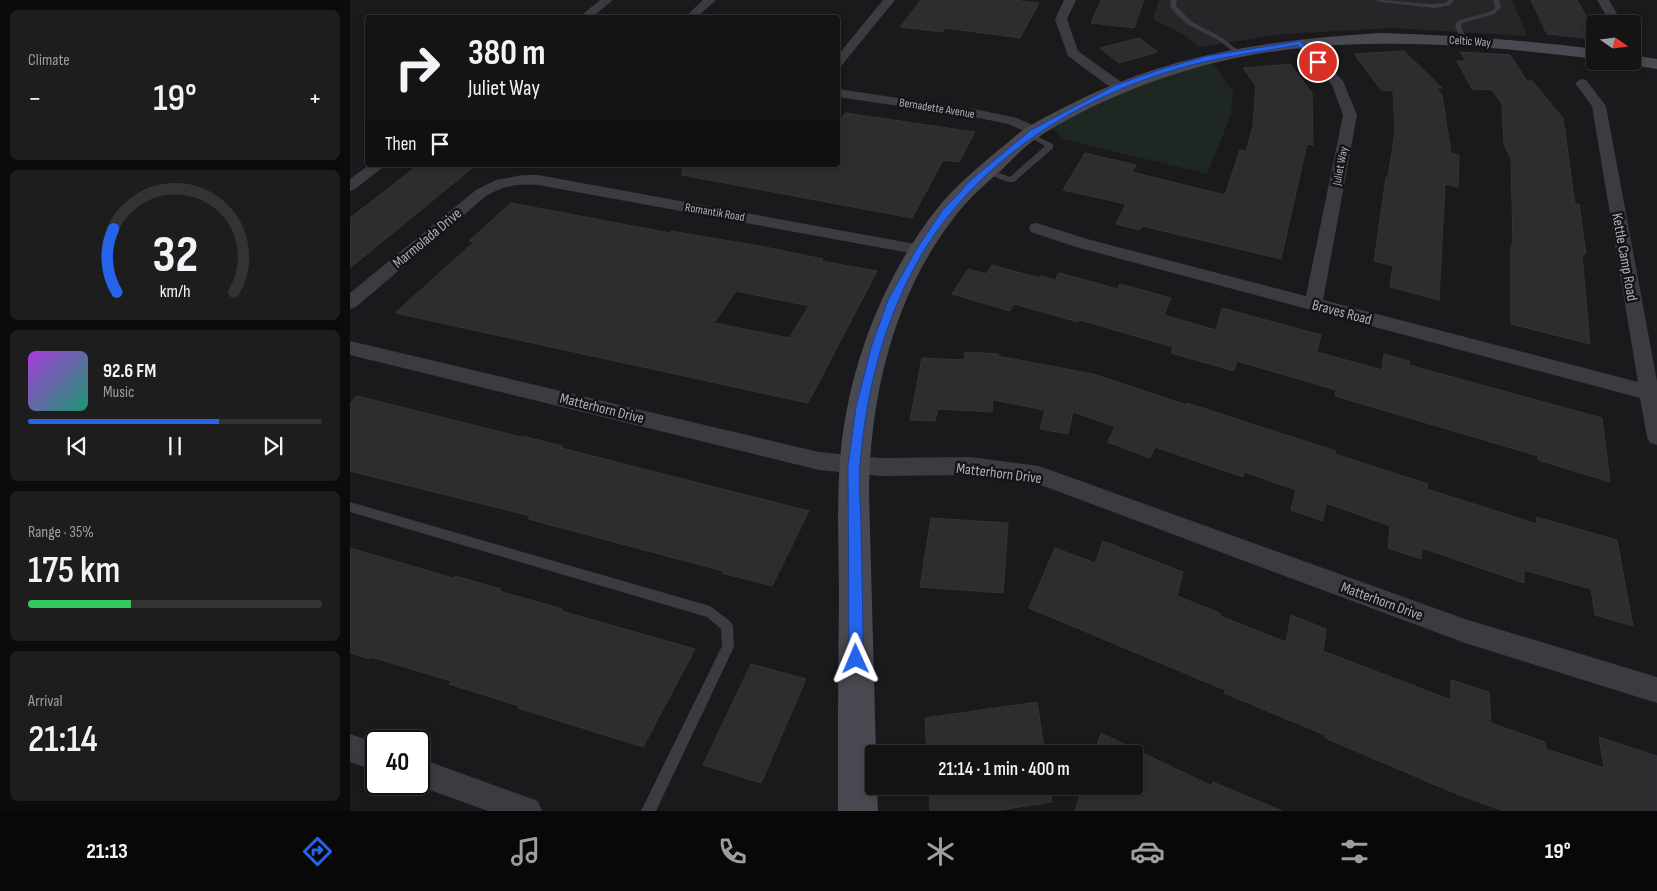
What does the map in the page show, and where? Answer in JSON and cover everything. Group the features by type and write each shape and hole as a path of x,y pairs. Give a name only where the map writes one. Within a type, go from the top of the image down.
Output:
{"street":[{"path":"587,15 607,0"},
{"path":"692,15 710,0"},
{"path":"840,60 889,0"},
{"path":"1070,0 1061,20 1072,53 1119,87"},
{"path":"1603,0 1612,15"},
{"name":"Celtic Way","path":"858,811 854,466 861,407 876,348 893,300 920,250 945,213 976,181 1034,131 1119,87 1164,70 1207,58 1300,43 1389,38 1464,40 1586,53"},
{"name":"Juliet Way","path":"1300,43 1338,84 1350,115 1313,305"},
{"path":"1641,59 1657,64"},
{"name":"Kettle Camp Road","path":"1581,83 1599,106 1657,437"},
{"name":"Bernadette Avenue","path":"840,93 979,114 1012,121 1034,131"},
{"path":"350,186 376,167"},
{"name":"Romantik Road","path":"508,182 524,179 538,180 920,250"},
{"name":"Marmolada Drive","path":"350,303 477,196 493,187 508,182"},
{"name":"Braves Road","path":"1037,228 1082,243 1648,392"},
{"name":"Matterhorn Drive","path":"350,348 810,458 854,466 970,466 1040,475 1465,631 1657,690"},
{"path":"350,748 365,753"},
{"path":"430,776 528,811"}],"lane":[{"path":"1174,0 1173,6 1178,16 1192,26 1224,41 1238,53"},
{"path":"1380,0 1435,6 1448,4 1451,0"},
{"path":"1464,40 1458,27 1459,22 1492,13 1498,8 1496,0"},
{"path":"350,508 710,612 727,626 728,647 648,811"}],"shaded area":[{"path":"1159,0 1512,0 1527,36 1392,28 1283,34 1199,47 1181,33 1153,19"},
{"path":"1213,64 1233,92 1231,115 1207,174 1063,139 1051,127 1109,98 1150,81 1171,73"}],"building":[{"path":"921,0 1012,0 1039,3 1020,38 945,28 942,32 900,27"},
{"path":"1101,0 1144,0 1134,28 1091,23"},
{"path":"1531,0 1577,0 1586,16 1586,38 1547,34"},
{"path":"1139,38 1158,52 1119,63 1100,48"},
{"path":"1404,51 1442,88 1436,88 1442,95 1451,153 1459,155 1458,187 1445,184 1439,300 1390,287 1393,266 1374,261 1386,177 1388,177 1395,132 1393,90 1382,91 1354,54"},
{"path":"1460,52 1510,55 1527,81 1532,81 1563,118 1575,204 1579,204 1586,254 1582,254 1590,344 1511,324 1511,245 1513,246 1511,159 1504,145 1502,104 1492,90 1472,89 1457,61 1466,61"},
{"path":"1290,64 1312,93 1313,145 1307,144 1281,259 1142,226 1140,230 1116,224 1126,204 1063,190 1085,153 1136,165 1132,172 1225,195 1240,150 1246,151 1253,126 1256,86 1243,68"},
{"path":"845,113 975,132 959,162 943,160 912,218 682,175 682,167 840,167 840,121"},
{"path":"415,167 474,167 350,268 350,218"},
{"path":"511,203 670,233 671,231 765,247 823,259 821,261 877,271 808,403 395,313 474,242 469,241","holes":["736,291 809,306 789,338 714,323"]},
{"path":"992,265 1039,278 1040,276 1055,280 1059,273 1118,289 1120,284 1171,298 1164,315 1216,330 1222,308 1321,335 1317,352 1382,370 1384,354 1409,361 1409,365 1602,418 1610,482 1538,460 1538,456 1335,396 1336,390 1237,361 1234,371 1171,353 1173,347 1080,320 1078,322 1014,304 1010,311 952,294 968,269 986,274"},
{"path":"965,352 998,354 998,356 1093,374 1336,451 1335,454 1428,484 1427,489 1537,524 1536,517 1617,540 1633,626 1595,615 1591,589 1524,570 1524,583 1422,548 1421,559 1388,548 1390,526 1326,503 1323,521 1291,510 1296,490 1244,472 1243,477 1155,447 1150,458 1108,442 1115,427 1073,412 1068,434 1040,429 1045,410 993,400 992,412 938,409 935,421 910,420 922,358 964,360"},
{"path":"357,396 563,446 561,448 809,511 772,586 528,519 531,516 350,471 350,403"},
{"path":"931,518 1008,523 1003,593 920,587"},
{"path":"1103,541 1183,572 1177,596 1220,613 1220,616 1286,642 1291,615 1326,629 1323,651 1451,700 1451,680 1489,692 1491,723 1545,742 1546,749 1604,768 1599,737 1657,756 1657,811 1503,811 1452,792 1325,738 1325,735 1224,693 1225,690 1029,608 1055,548 1095,563"},
{"path":"350,548 453,578 455,576 501,589 499,591 562,609 561,611 695,649 643,747 518,708 519,706 449,684 451,681 371,657 370,659 350,653"},
{"path":"751,664 806,679 761,783 703,765"},
{"path":"1037,702 1044,745 926,745 925,718"},
{"path":"1101,733 1126,745 1097,745"},
{"path":"1143,753 1212,786 1213,782 1282,811 1075,811 1080,795 1143,795"},
{"path":"929,795 1051,795 1052,802 993,811 930,811"}],"route":[{"path":"856,659 854,466 861,407 876,348 893,300 920,250 945,213 976,181 1034,131 1075,108 1119,87 1164,70 1207,58 1300,43 1318,62"}]}
